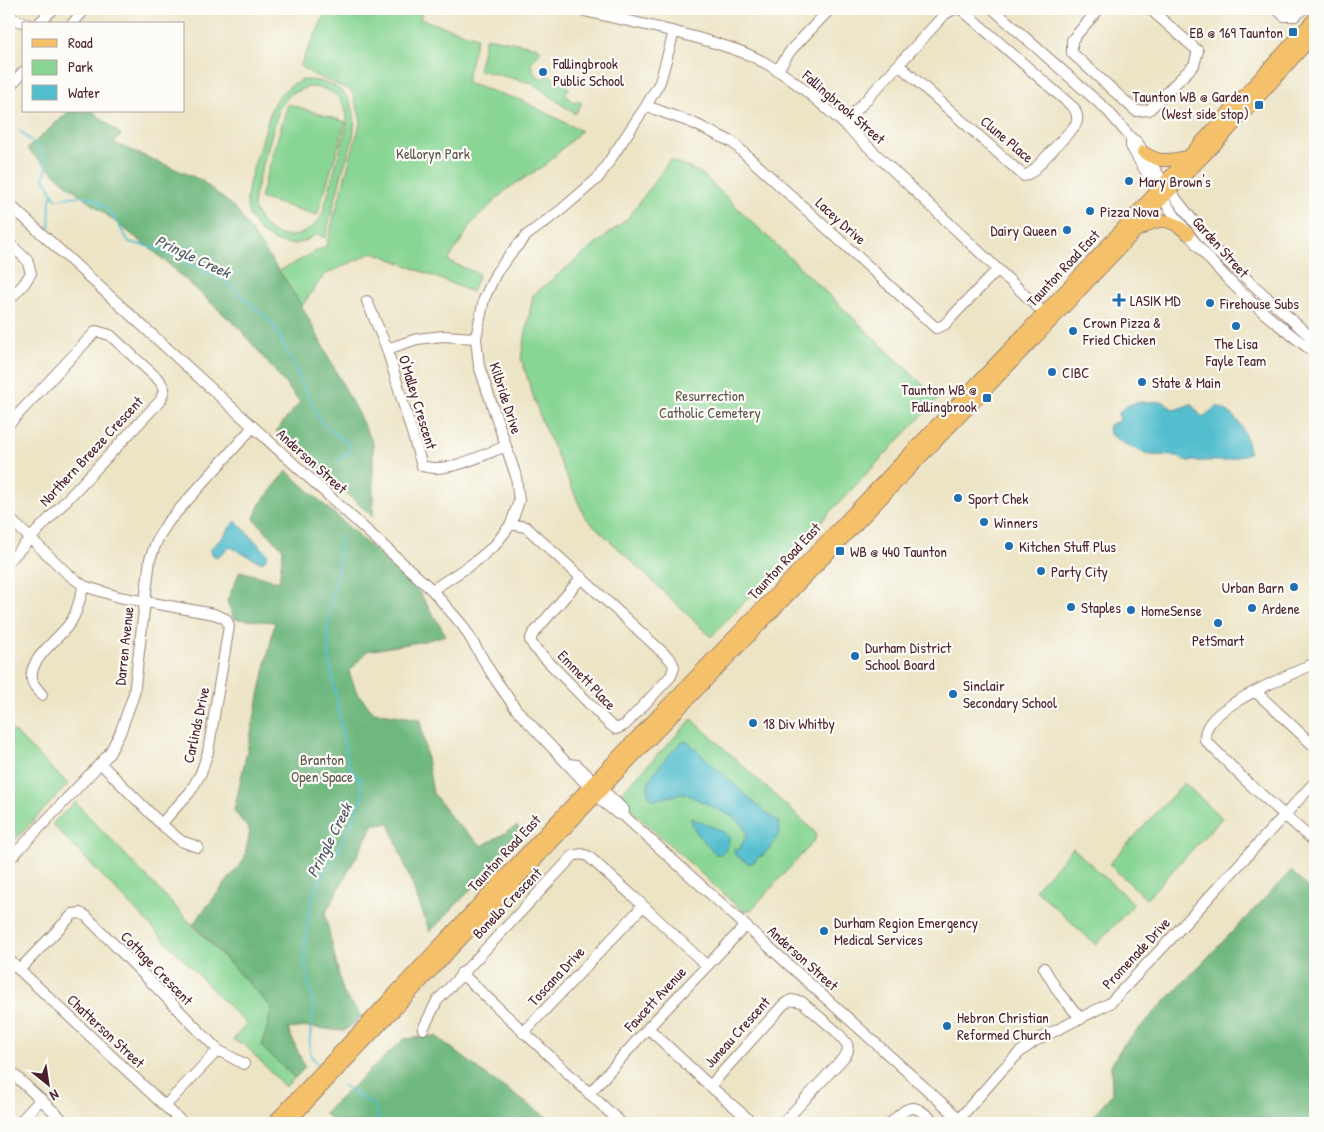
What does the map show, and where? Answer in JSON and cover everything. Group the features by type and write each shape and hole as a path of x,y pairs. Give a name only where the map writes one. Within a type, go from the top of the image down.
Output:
{"main road":[{"name":"Taunton Road East","path":"595,788 987,389 1134,232 1188,157 1315,18"},
{"name":"Taunton Road East","path":"273,1123 408,988 1044,313 1163,191 1227,132 1315,34"},
{"path":"1143,152 1163,161 1188,157"},
{"path":"1134,232 1153,221 1161,221 1177,224 1188,234"},
{"name":"Taunton Road East","path":"288,1123 408,988"}],"street":[{"path":"40,22 53,9"},
{"path":"74,22 85,9"},
{"name":"Fallingbrook Street","path":"576,9 674,32 743,52 777,70 813,96 844,124 1044,313"},
{"path":"777,70 792,50 830,9"},
{"path":"844,124 945,14 954,9"},
{"name":"Clune Place","path":"900,65 1024,176 1032,172 1073,128 1077,121 1077,114 1074,108 959,9"},
{"name":"Garden Street","path":"994,9 1108,111 1131,138 1137,142 1188,234 1206,256 1244,295 1315,353"},
{"path":"1099,9 1072,40 1072,53 1136,111 1149,110 1194,65 1198,51 1150,9"},
{"path":"1277,9 1284,16 1295,16 1303,9"},
{"path":"9,17 22,22"},
{"name":"Kilbride Drive","path":"432,590 475,562 495,545 511,524 519,501 516,476 479,366 476,338 484,299 496,273 511,253 528,235 598,178 660,82 674,32"},
{"path":"9,87 22,73"},
{"name":"Lacey Drive","path":"646,106 693,123 732,142 936,328 944,325 997,270"},
{"name":"Garden Street","path":"1131,138 1131,146 1163,191 1216,251 1315,341"},
{"name":"Anderson Street","path":"9,204 432,590 463,626 495,679 516,709 568,764 578,765 595,788 624,810 623,815 961,1121"},
{"path":"9,243 27,260 31,272 24,284 9,300"},
{"path":"367,301 386,349"},
{"name":"Northern Breeze Crescent","path":"9,424 96,331 110,335 160,381 164,389 160,400 30,538"},
{"name":"O'Malley Crescent","path":"476,338 443,336 417,340 386,349 422,466 431,469 445,468 506,446"},
{"name":"Darren Avenue","path":"9,860 109,754 120,733 134,694 150,559 158,538 168,522 254,427"},
{"path":"9,518 68,574 84,586 119,597 144,602"},
{"name":"Emmett Place","path":"511,524 526,527 582,577 671,660 674,667 671,676 625,725 616,729 554,668 534,647 530,640 533,634 582,577"},
{"path":"9,561 30,538"},
{"path":"42,695 33,683 31,673 35,661 62,634 73,619 84,586"},
{"name":"Carlinds Drive","path":"144,602 214,614 226,620 228,626 208,752 201,773 190,792 161,824"},
{"path":"1315,663 1233,703 1213,720 1206,729 1205,740 1246,781 1315,842"},
{"path":"1256,692 1315,747"},
{"path":"101,764 161,824 181,841 198,847"},
{"name":"Promenade Drive","path":"961,1121 1002,1069 1020,1052 1035,1041 1110,1003 1315,782"},
{"name":"Bonello Crescent","path":"423,1029 436,1001 573,856 581,854 588,856 643,906"},
{"path":"643,906 706,966"},
{"name":"Toscana Drive","path":"523,1033 643,906"},
{"name":"Cottage Crescent","path":"19,970 73,914 80,913 86,916 218,1050"},
{"name":"Fawcett Avenue","path":"589,1094 648,1028 745,926"},
{"name":"Chatterson Street","path":"9,960 183,1123"},
{"path":"1044,968 1060,994 1081,1019"},
{"path":"461,974 621,1123"},
{"name":"Juneau Crescent","path":"710,1086 784,1004 791,1000 802,1002 838,1033 847,1044 848,1051 783,1123"},
{"path":"648,1028 753,1123"},
{"path":"164,1106 218,1050 244,1064"},
{"path":"9,1070 66,1123"},
{"path":"19,1123 41,1099"},
{"path":"891,1123 900,1113 910,1107 918,1108 936,1123"}],"green space":[{"name":"Kelloryn Park","path":"328,9 423,9 420,19 477,37 466,83 523,101 581,131 545,165 507,189 472,223 448,261 479,274 472,292 374,252 324,275 302,306 279,271 326,246 361,120 352,91 314,75 300,66"},
{"path":"486,37 537,47 541,50 530,65 534,68 532,71 542,79 547,74 569,88 565,95 575,103 577,100 582,103 575,114 532,83 478,70"},
{"path":"302,80 324,82 341,91 348,98 352,106 354,129 325,238 317,234 303,242 285,244 269,238 252,221 247,205 247,196 248,187 273,105 285,90","holes":["308,87 332,92 342,102 347,117 347,126 322,215 308,230 300,234 282,236 265,227 254,208 254,196 279,109 290,94"]},
{"path":"288,104 346,122 317,215 260,198"},
{"path":"68,112 94,112 121,135 114,143 201,180 235,208 302,306 373,443 373,517 276,431 300,402 240,329 157,254 65,183 27,149"},
{"name":"Resurrection Catholic Cemetery","path":"670,160 701,173 938,399 711,637 585,517 541,420 521,358 533,295 627,219"},
{"name":"Branton Open Space","path":"287,471 417,589 446,635 425,641 367,651 349,672 357,693 374,712 420,719 433,793 454,821 482,846 517,826 523,835 430,932 389,823 374,824 325,914 343,993 362,1017 344,1031 308,1027 288,1029 305,1068 295,1078 262,1047 272,1008 193,924 244,860 250,831 234,811 275,622 234,619 227,601 240,571 279,582 283,549 254,519 259,505"},
{"path":"692,719 813,830 816,835 814,841 751,910 744,911 738,907 617,797"},
{"path":"9,727 68,784 9,846"},
{"path":"1184,783 1222,818 1146,899 1109,864"},
{"path":"75,802 272,1008 262,1047 295,1078 285,1087 245,1045 233,1040 246,1024 52,824"},
{"path":"1073,848 1134,904 1096,945 1035,889"},
{"path":"1291,871 1315,895 1315,1123 1088,1123 1112,1094 1111,1065 1123,1045"},
{"path":"436,1036 486,1075 555,1123 334,1123 324,1113 404,1039"}],"water":[{"path":"1138,402 1164,402 1174,410 1191,404 1203,418 1216,406 1230,413 1243,430 1249,453 1225,461 1185,461 1177,456 1150,455 1127,446 1108,431 1109,425 1119,421 1118,414 1127,406"},
{"path":"236,521 266,552 268,556 264,561 260,562 230,547 217,557 213,555 210,550"},
{"path":"682,742 688,742 778,822 780,832 770,848 750,864 735,855 734,848 739,850 747,834 744,826 734,817 684,793 654,800 649,794 648,787 656,770"},
{"path":"691,818 722,831 730,837 727,848 722,854 716,854 700,837 694,828"}],"waterway":[{"name":"Pringle Creek","path":"19,130 36,146 44,157 46,163 44,178 56,199 83,196 98,202 110,213 129,242 159,249 224,280 273,324 321,422 350,445 350,451 336,462"},
{"path":"49,234 50,200 52,195"},
{"name":"Pringle Creek","path":"319,1067 310,1054 309,1044 314,1006 305,965 305,940 311,901 322,874 338,851 362,800 361,780 353,772 348,762 330,664 327,628 341,535"},
{"name":"Pringle Creek","path":"343,1085 376,1107 379,1123"}],"place":[{"name":"EB @ 169 Taunton","path":"1293,32"},
{"name":"Fallingbrook Public School","path":"543,72"},
{"name":"Taunton WB @ Garden (West side stop)","path":"1259,105"},
{"name":"Mary Brown's","path":"1129,181"},
{"name":"Pizza Nova","path":"1090,211"},
{"name":"Dairy Queen","path":"1067,230"},
{"name":"LASIK MD","path":"1119,300"},
{"name":"Firehouse Subs","path":"1210,303"},
{"name":"The Lisa Fayle Team","path":"1236,326"},
{"name":"Crown Pizza & Fried Chicken","path":"1073,331"},
{"name":"CIBC","path":"1052,372"},
{"name":"State & Main","path":"1142,382"},
{"name":"Taunton WB @ Fallingbrook","path":"987,398"},
{"name":"Sport Chek","path":"958,498"},
{"name":"Winners","path":"984,522"},
{"name":"Kitchen Stuff Plus","path":"1009,546"},
{"name":"WB @ 440 Taunton","path":"840,551"},
{"name":"Party City","path":"1041,571"},
{"name":"Urban Barn","path":"1294,587"},
{"name":"Staples","path":"1071,607"},
{"name":"Ardene","path":"1252,608"},
{"name":"HomeSense","path":"1131,610"},
{"name":"PetSmart","path":"1218,623"},
{"name":"Durham District School Board","path":"855,656"},
{"name":"Sinclair Secondary School","path":"953,694"},
{"name":"18 Div Whitby","path":"753,723"},
{"name":"Durham Region Emergency Medical Services","path":"824,931"},
{"name":"Hebron Christian Reformed Church","path":"947,1026"}]}
